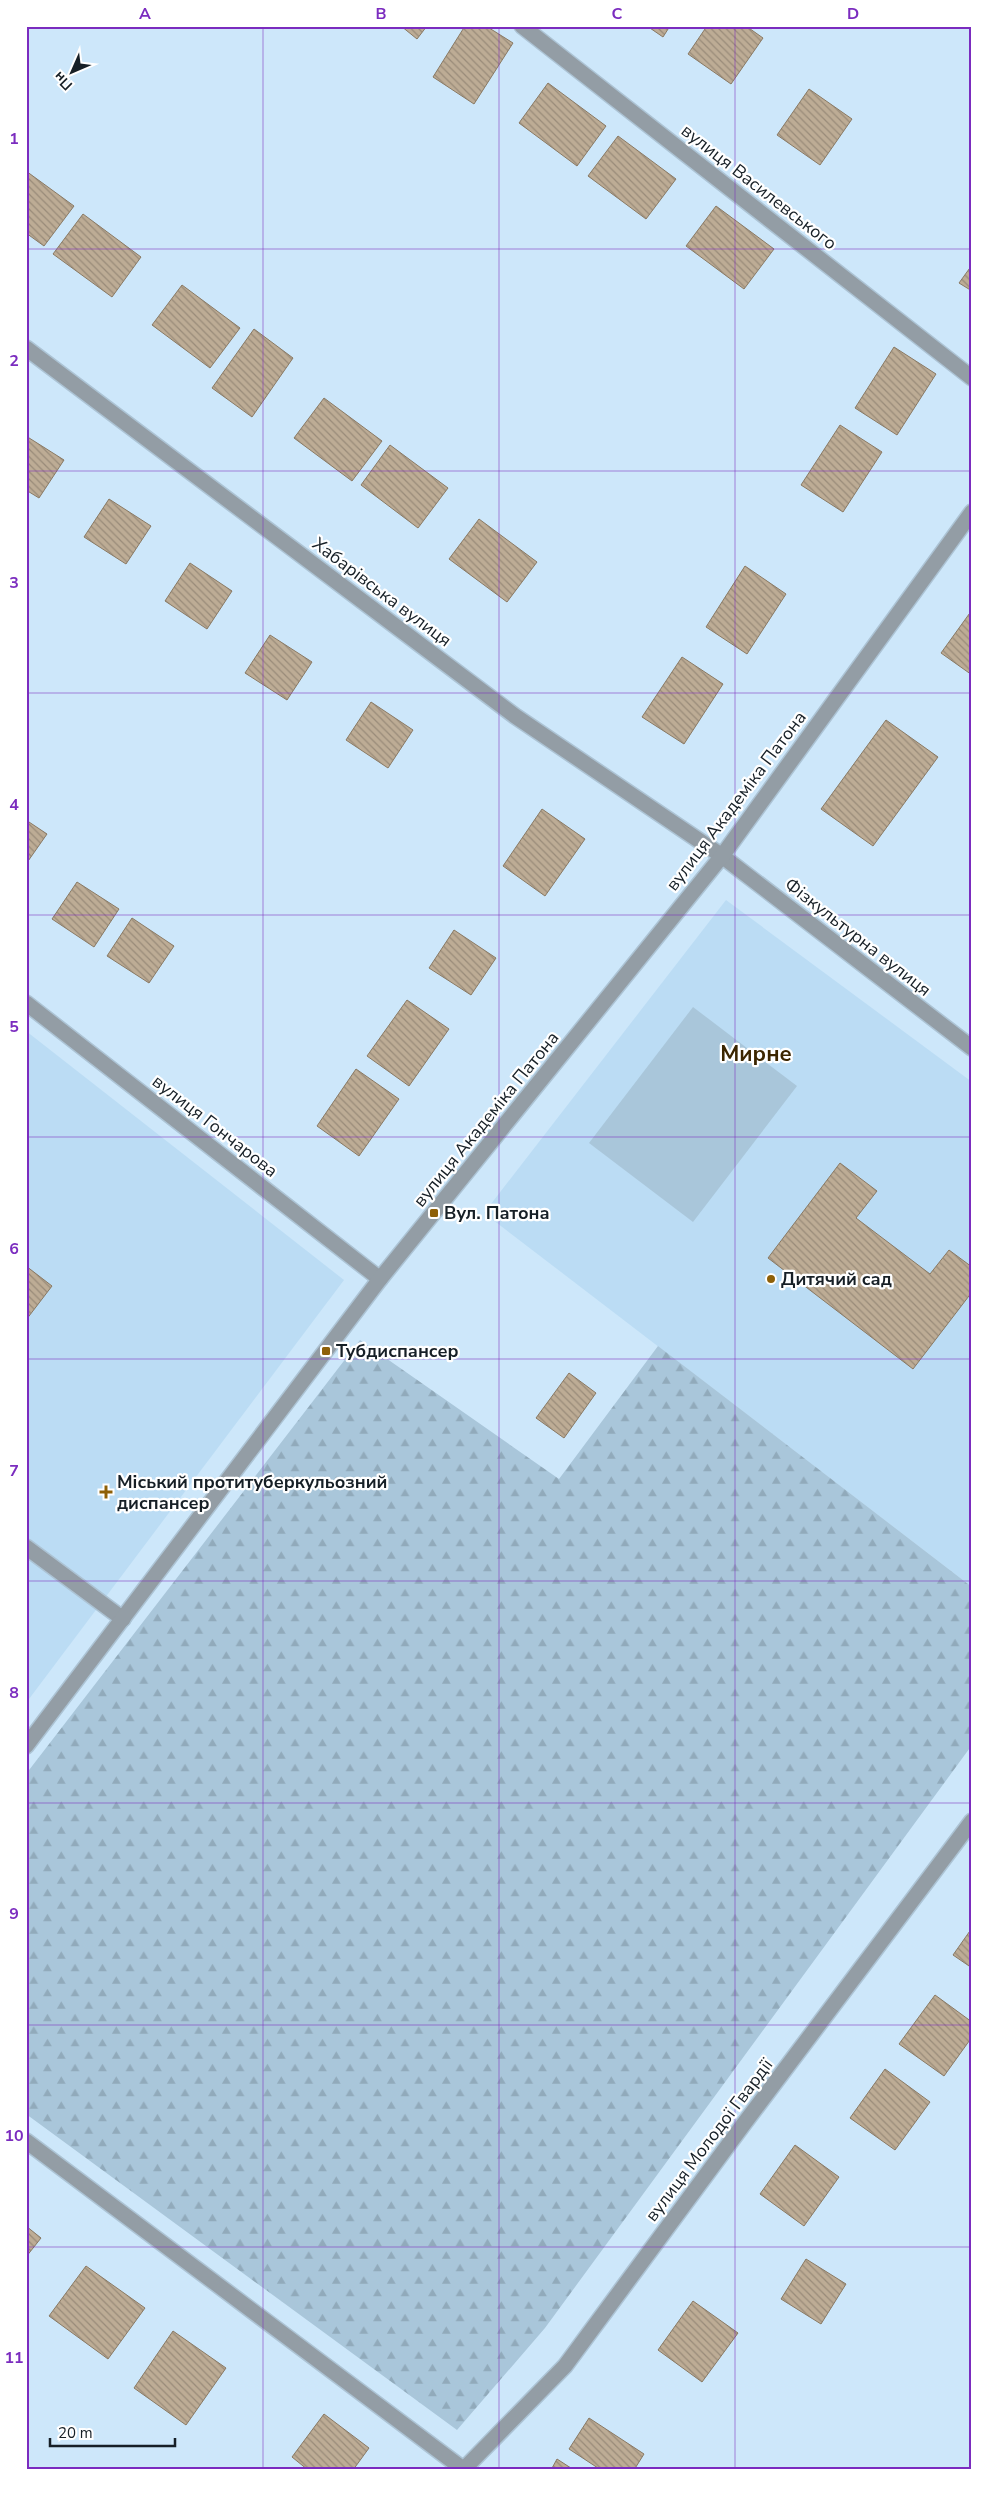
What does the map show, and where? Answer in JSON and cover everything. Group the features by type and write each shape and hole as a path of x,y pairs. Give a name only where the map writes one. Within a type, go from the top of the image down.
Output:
{"street":[{"name":"вулиця Василевського","path":"522,26 972,378"},
{"name":"Хабарівська вулиця","path":"26,348 515,716 722,856"},
{"name":"вулиця Академіка Патона","path":"26,1746 380,1279 722,856 972,512"},
{"name":"Фізкультурна вулиця","path":"722,856 972,1048"},
{"name":"вулиця Гончарова","path":"26,1003 380,1279"},
{"path":"26,1547 123,1619"},
{"name":"вулиця Молодої Гвардії","path":"463,2470 565,2366 743,2125 972,1821"},
{"path":"26,2140 463,2470"}],"shaded area":[{"name":"Дитячий сад","path":"726,900 972,1082 972,1587 484,1213"},
{"name":"Міський протитуберкульозний диспансер","path":"26,1031 344,1280 26,1703"}],"green space":[{"path":"693,1007 797,1086 693,1222 589,1143"},
{"path":"360,1340 559,1479 658,1346 972,1587 972,1745 545,2328 457,2430 26,2114 26,1774"}],"building":[{"path":"401,26 427,26 417,39"},
{"path":"465,26 486,26 513,43 474,104 433,77"},
{"path":"647,26 670,26 663,37"},
{"path":"707,26 746,26 763,38 731,84 688,54"},
{"path":"548,83 606,126 577,166 519,123"},
{"path":"809,89 852,119 820,165 777,135"},
{"path":"618,136 676,179 646,219 588,176"},
{"path":"26,171 74,206 44,246 26,233"},
{"path":"716,206 774,249 744,289 686,246"},
{"path":"83,214 141,257 112,297 53,254"},
{"path":"972,265 972,291 959,283"},
{"path":"182,285 240,328 210,368 152,325"},
{"path":"254,329 293,358 252,417 212,388"},
{"path":"894,347 936,374 897,435 855,408"},
{"path":"324,398 382,441 352,481 294,438"},
{"path":"840,425 882,452 843,512 801,485"},
{"path":"26,436 64,460 39,498 26,490"},
{"path":"390,445 448,488 418,528 361,485"},
{"path":"109,499 151,526 126,564 84,537"},
{"path":"479,519 537,562 507,602 449,559"},
{"path":"190,563 232,591 207,629 165,601"},
{"path":"745,566 786,594 747,654 706,627"},
{"path":"972,610 972,675 941,653"},
{"path":"270,635 312,662 287,700 245,673"},
{"path":"682,657 723,684 684,744 642,717"},
{"path":"371,702 413,730 388,768 346,740"},
{"path":"886,720 938,757 873,846 821,809"},
{"path":"542,809 585,839 545,896 503,866"},
{"path":"26,820 47,834 26,864"},
{"path":"77,882 119,909 94,947 52,919"},
{"path":"132,918 174,946 149,983 107,956"},
{"path":"454,930 496,958 471,995 429,968"},
{"path":"407,1000 449,1029 409,1086 367,1056"},
{"path":"356,1069 399,1099 359,1156 317,1126"},
{"path":"840,1163 877,1191 856,1218 930,1274 949,1250 972,1267 972,1292 913,1369 768,1258"},
{"path":"26,1266 52,1286 26,1320"},
{"path":"569,1373 596,1393 564,1438 536,1418"},
{"path":"972,1928 972,1968 953,1955"},
{"path":"935,1995 972,2022 972,2037 944,2076 899,2044"},
{"path":"885,2069 930,2102 895,2150 850,2118"},
{"path":"795,2145 839,2177 804,2226 760,2194"},
{"path":"26,2226 41,2238 26,2257"},
{"path":"806,2259 846,2284 821,2324 781,2299"},
{"path":"86,2266 145,2308 108,2359 49,2316"},
{"path":"693,2301 738,2333 702,2382 658,2350"},
{"path":"173,2331 226,2368 186,2425 134,2388"},
{"path":"324,2414 369,2448 353,2470 308,2470 292,2457"},
{"path":"589,2418 644,2454 634,2470 601,2470 569,2449"},
{"path":"557,2459 574,2470 551,2470"}],"place":[{"name":"Вул. Патона","path":"434,1213"},
{"name":"Дитячий сад","path":"771,1279"},
{"name":"Тубдиспансер","path":"326,1351"},
{"name":"Міський протитуберкульозний диспансер","path":"106,1492"}],"district":[{"name":"Мирне","path":"756,1053"}]}
